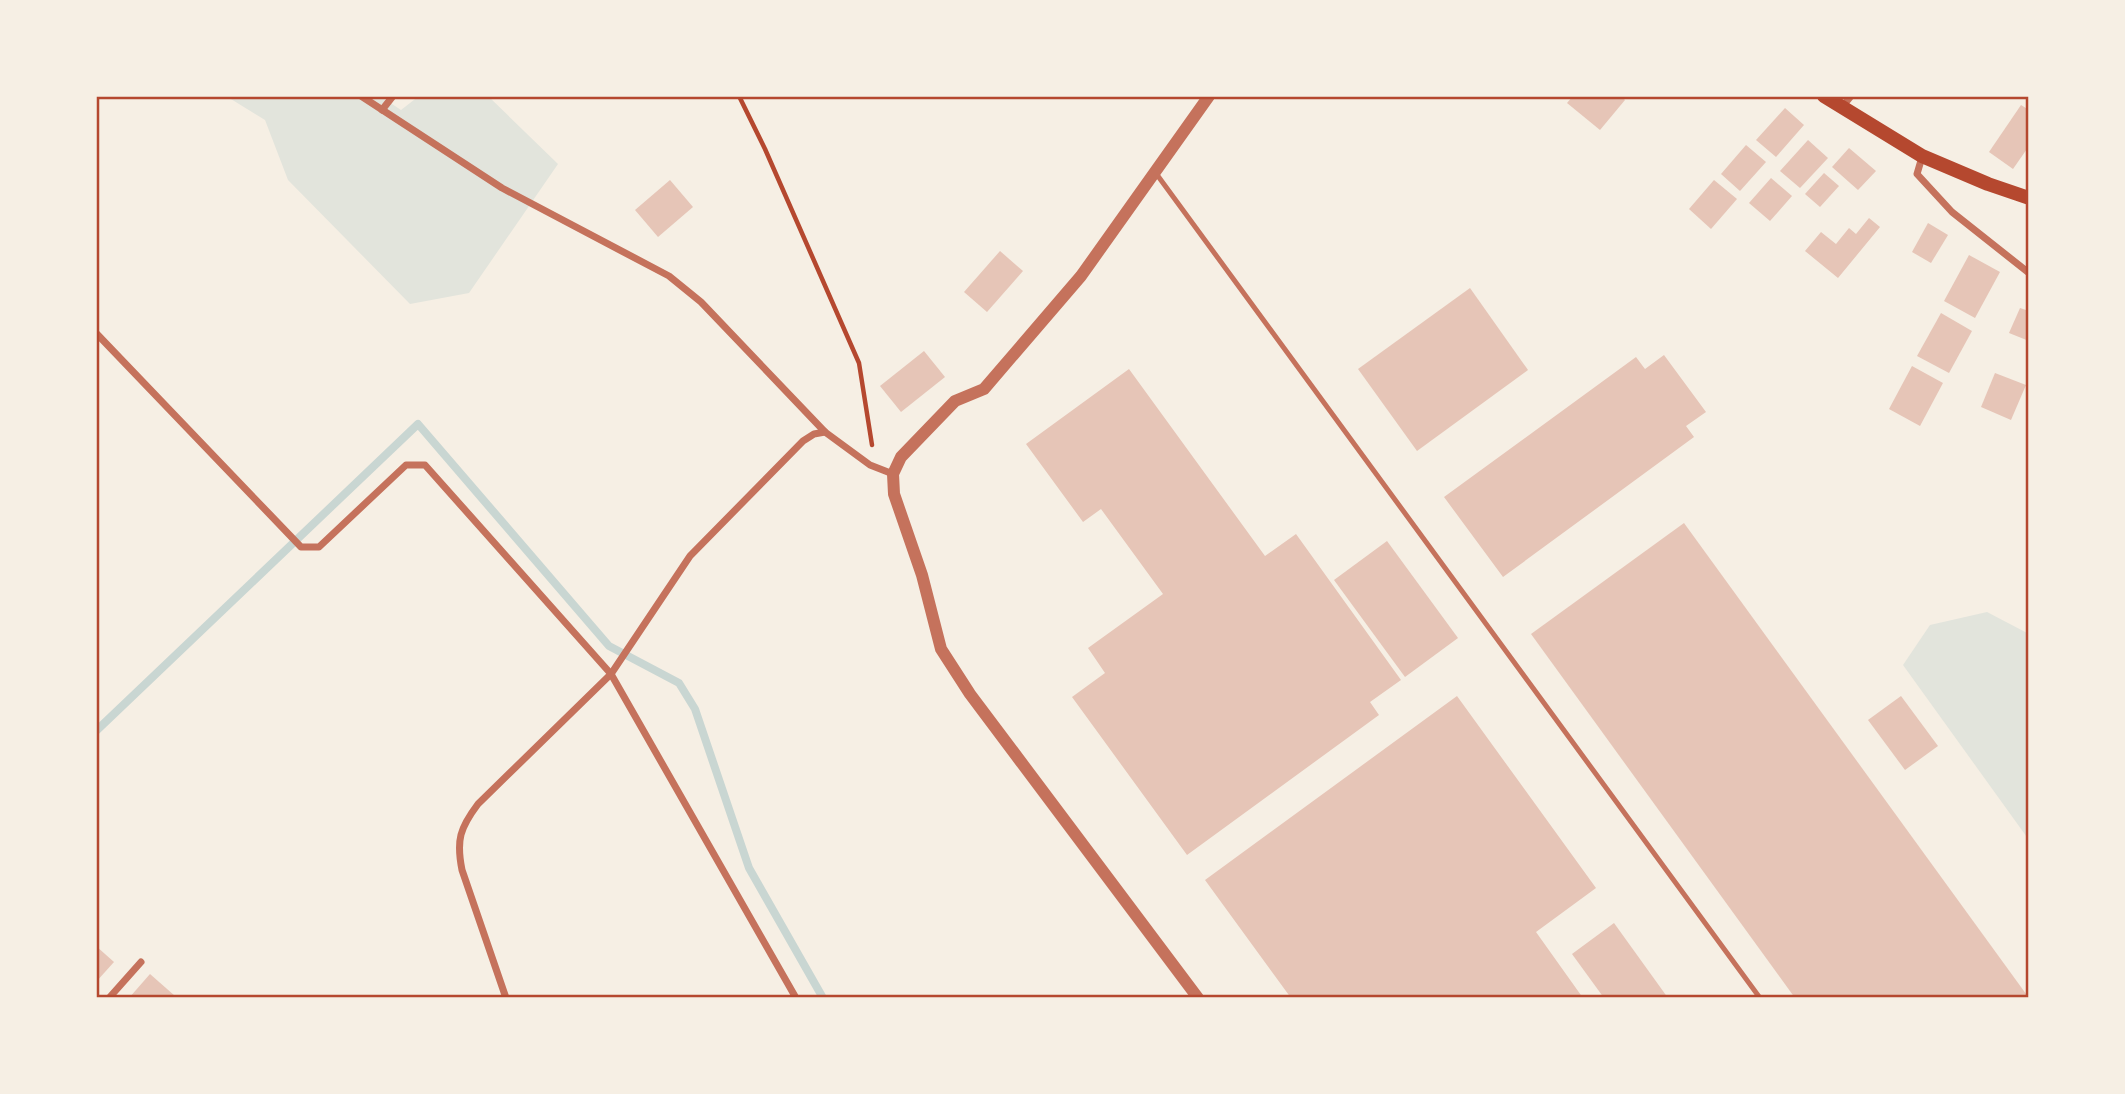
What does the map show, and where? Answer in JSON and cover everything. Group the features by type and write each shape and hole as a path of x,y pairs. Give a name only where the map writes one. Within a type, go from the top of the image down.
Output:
{"main road":[{"path":"1824,96 1847,102 1922,156 2029,198"}],"street":[{"path":"361,96 502,188 669,276 701,302 825,432 870,465 892,474"},
{"path":"382,110 393,96"},
{"path":"1198,998 970,694 941,649 922,575 894,494 892,474 901,457 955,401 984,389 1081,276 1209,96"},
{"path":"1922,156 1917,174 1926,184 1952,212 2029,273"},
{"path":"96,333 301,547 319,547 406,465 425,465 611,674 796,998"},
{"path":"506,998 462,870 457,848 464,822 478,804 611,674 690,556 803,441 814,434 825,432"},
{"path":"109,998 141,962"}],"lane":[{"path":"1155,172 1760,998"}],"path":[{"path":"739,96 859,363 870,442 892,474"}],"shaded area":[{"path":"226,96 380,96 401,110 419,96 488,96 558,164 469,293 410,304 288,180 265,120"},
{"path":"1987,612 2029,634 2029,840 1903,665 1930,625"}],"building":[{"path":"1573,96 1621,96 1625,100 1600,130 1567,103"},
{"path":"2021,105 2029,110 2029,146 2013,169 1989,152"},
{"path":"1785,108 1804,125 1776,157 1756,140"},
{"path":"1808,140 1828,158 1800,188 1780,171"},
{"path":"1746,145 1766,162 1740,191 1721,174"},
{"path":"1849,148 1876,171 1858,190 1832,167"},
{"path":"1824,173 1839,186 1820,207 1805,194"},
{"path":"1771,178 1792,196 1770,221 1749,203"},
{"path":"670,180 693,207 658,237 635,210"},
{"path":"1714,180 1737,199 1711,229 1689,209"},
{"path":"1869,218 1880,227 1838,278 1805,251 1821,232 1836,244 1849,228 1856,234"},
{"path":"1928,223 1948,235 1931,263 1912,252"},
{"path":"1000,251 1023,271 987,312 964,292"},
{"path":"1969,255 2000,272 1975,318 1944,301"},
{"path":"1470,288 1528,370 1417,451 1358,369"},
{"path":"2020,308 2029,311 2029,341 2009,333"},
{"path":"1941,313 1972,331 1949,373 1917,356"},
{"path":"924,351 945,377 901,412 880,386"},
{"path":"1664,355 1706,412 1686,426 1694,437 1503,577 1444,497 1636,357 1645,369"},
{"path":"1912,366 1943,383 1920,426 1889,409"},
{"path":"1129,369 1265,556 1296,534 1401,680 1370,702 1379,715 1187,855 1072,697 1105,673 1088,648 1163,594 1101,509 1083,522 1026,444"},
{"path":"1995,373 2026,385 2011,420 1981,407"},
{"path":"1684,523 2029,998 1795,998 1531,634"},
{"path":"1387,541 1458,638 1405,677 1334,580"},
{"path":"1457,696 1596,888 1536,932 1583,998 1291,998 1205,880"},
{"path":"1901,696 1938,746 1905,770 1868,720"},
{"path":"1614,923 1668,998 1604,998 1572,954"},
{"path":"96,946 114,962 96,982"},
{"path":"150,974 175,996 129,998"}],"waterway":[{"path":"96,731 418,424 609,646 679,683 695,709 749,868 823,998"}]}
